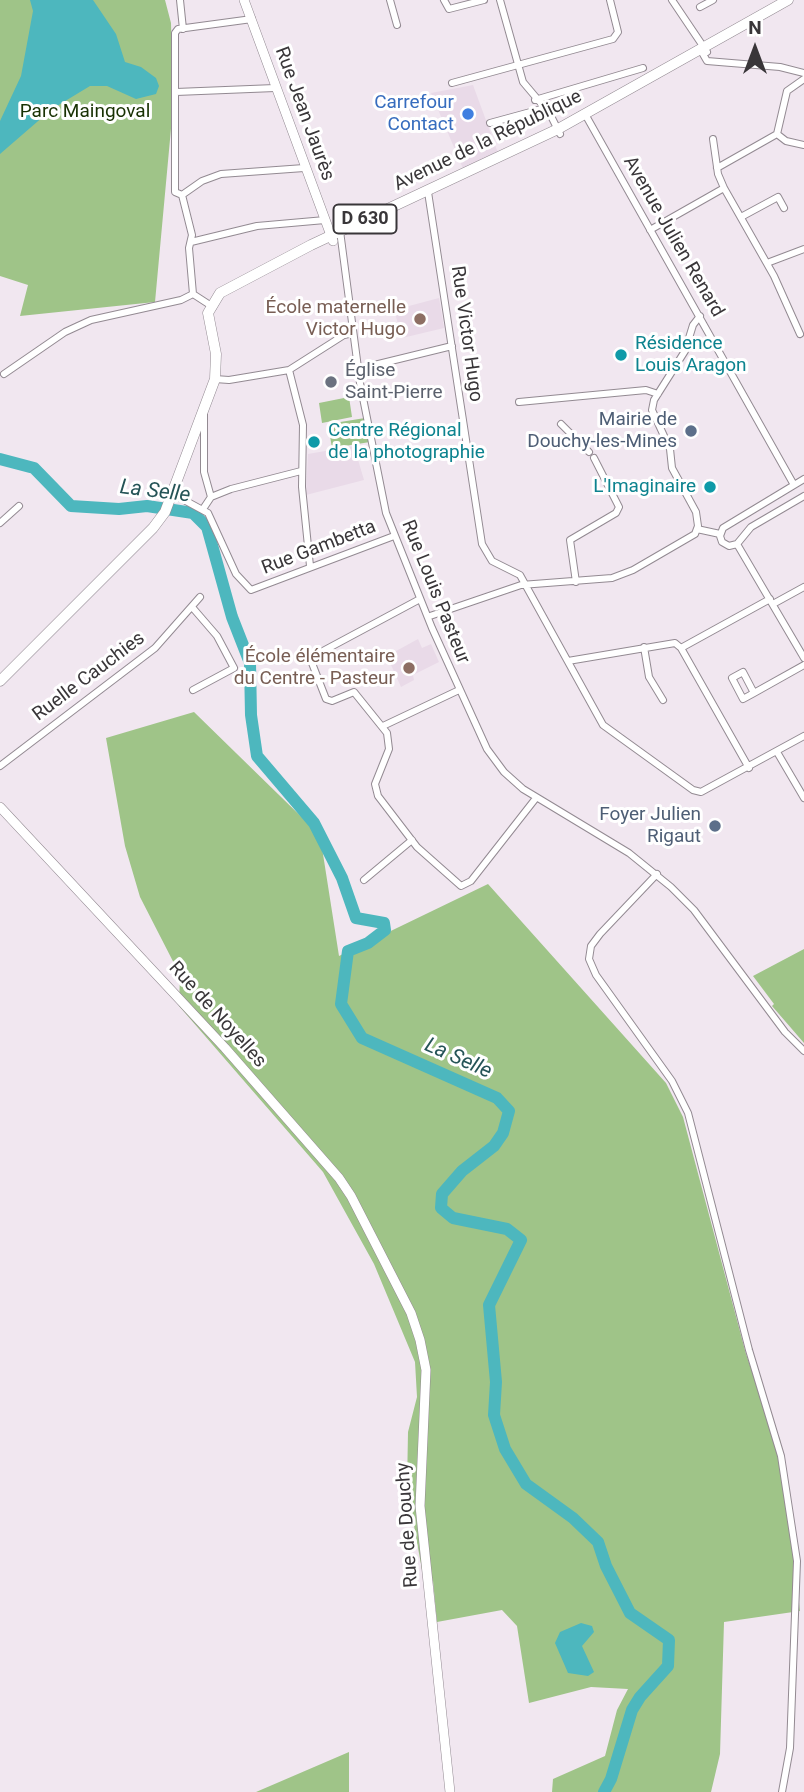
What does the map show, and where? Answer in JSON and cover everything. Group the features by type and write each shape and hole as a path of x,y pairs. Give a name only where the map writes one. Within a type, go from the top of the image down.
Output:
{"main road":[{"name":"Avenue de la République","path":"213,307 217,296 228,288 559,132 704,51 788,0"},
{"name":"Avenue de la République","path":"776,6 799,0"},
{"path":"0,681 161,518 215,379 213,338 208,317 213,307"}],"street":[{"path":"180,0 183,29"},
{"name":"Rue Jean Jaurès","path":"244,0 253,18 304,168 325,220 336,236"},
{"path":"390,0 397,25"},
{"path":"444,0 449,9 484,0"},
{"path":"500,0 523,82 545,108 559,132"},
{"path":"452,83 614,38 618,29 610,0"},
{"path":"672,0 704,51 707,61 780,67 804,73"},
{"path":"700,7 713,0"},
{"path":"193,294 192,232 182,195 176,192 175,33 183,29 253,18"},
{"name":"Avenue de la République","path":"536,100 643,68"},
{"path":"717,167 776,134 787,91 804,79"},
{"path":"176,92 275,88"},
{"name":"Avenue de la République","path":"490,123 545,108"},
{"name":"Avenue Julien Renard","path":"586,117 794,485"},
{"path":"776,134 786,141 804,145"},
{"path":"713,139 717,167 724,188 767,263 800,334"},
{"path":"182,195 202,181 221,174 304,168"},
{"path":"650,230 724,188"},
{"name":"Rue Victor Hugo","path":"429,194 481,540 492,561 516,572 525,584"},
{"path":"741,217 778,197 785,208"},
{"path":"191,242 257,226 325,220"},
{"name":"Rue Louis Pasteur","path":"336,236 383,501 394,536 459,690 496,763 537,798 629,853 657,874 694,910 785,1032 804,1051"},
{"path":"767,263 804,249"},
{"path":"4,374 81,324 193,294 213,307"},
{"path":"429,616 525,584 602,580 629,572 693,537 697,529 696,512 672,468 670,449 653,414 658,394 685,351 693,325 700,316"},
{"path":"215,379 229,380 289,370 341,337 354,333"},
{"path":"358,369 452,346"},
{"path":"289,370 303,425 301,471 310,566"},
{"path":"519,402 646,390 658,394"},
{"path":"204,410 204,468 211,497"},
{"path":"561,424 589,452"},
{"path":"576,582 570,540 616,513 619,507 594,458"},
{"path":"171,498 203,509 211,497 301,471"},
{"path":"720,534 728,524 804,479"},
{"path":"737,544 753,525 804,496"},
{"path":"0,523 19,506"},
{"name":"Rue Gambetta","path":"203,509 215,524 236,574 246,588 256,590 310,566 394,536"},
{"path":"728,524 739,527 742,536"},
{"path":"697,529 720,534 726,545 737,544"},
{"path":"737,544 804,658"},
{"path":"525,584 607,730 693,790 707,791 804,736"},
{"path":"681,648 804,587"},
{"name":"Ruelle Cauchies","path":"0,766 152,651 200,597"},
{"path":"420,599 313,654 311,665 327,701 354,692 383,726 389,746 375,790 412,840 454,882 464,886 471,881 537,798"},
{"path":"192,607 217,636 234,668 193,690"},
{"path":"568,661 669,642 681,648 749,768"},
{"path":"644,647 649,677 663,700"},
{"path":"754,693 804,665"},
{"path":"383,726 459,690"},
{"path":"777,752 804,799"},
{"name":"Rue de Noyelles","path":"0,807 225,1048 333,1172 351,1196 386,1263"},
{"path":"364,880 412,840"},
{"path":"657,874 600,934 590,949 591,967 672,1081 694,1135 749,1350 778,1444 795,1532 797,1570 790,1748 782,1792"},
{"name":"Rue de Douchy","path":"386,1263 413,1319 425,1363 420,1506 450,1792"}],"shaded area":[{"path":"473,85 498,153 464,171 431,93"},
{"name":"École maternelle Victor Hugo","path":"439,298 444,328 402,338 394,310"},
{"path":"354,446 364,480 306,495 308,454"},
{"name":"École élémentaire du Centre - Pasteur","path":"418,639 422,648 431,644 439,662 413,675 414,680 401,687 387,656"}],"green space":[{"name":"Parc Maingoval","path":"0,0 165,0 171,23 173,107 155,302 20,316 28,285 0,276"},
{"path":"349,397 352,417 322,423 319,403"},
{"path":"365,418 370,442 332,448 328,424"},
{"path":"194,712 320,835 339,956 488,884 666,1083 683,1117 746,1354 765,1409 780,1439 800,1611 724,1622 720,1754 711,1792 552,1792 553,1779 605,1756 617,1710 628,1689 591,1687 529,1703 517,1626 502,1610 437,1622 433,1581 424,1581 407,1487 408,1432 417,1397 415,1362 374,1264 323,1172 179,1006 180,975 140,897 125,846 106,738"},
{"path":"804,949 804,1043 772,1006 774,1004 753,976"},
{"path":"349,1752 349,1792 256,1792"}],"water":[{"path":"30,0 93,0 116,34 125,62 141,67 156,78 159,86 156,94 136,99 107,86 90,86 52,109 0,154 0,121 21,76 33,11"},
{"path":"581,1623 592,1626 594,1632 582,1646 594,1672 588,1676 568,1673 555,1643 560,1632"}],"waterway":[{"name":"La Selle","path":"0,459 34,468 71,506 119,509 147,506 193,513 207,527 232,617 250,663 251,715 257,756 314,823 342,878 356,918 384,923 385,930 368,943 348,951 341,1004 362,1038 497,1098 509,1111 503,1133 494,1146 462,1171 442,1194 441,1208 453,1218 507,1229 521,1240 489,1305 496,1382 494,1415 505,1449 526,1484 573,1518 598,1542 606,1566 630,1613 669,1640 668,1666 632,1710 611,1779 604,1792"}],"place":[{"name":"Carrefour Contact","path":"468,114"},
{"name":"École maternelle Victor Hugo","path":"420,319"},
{"name":"Résidence Louis Aragon","path":"621,355"},
{"name":"Église Saint-Pierre","path":"331,382"},
{"name":"Mairie de Douchy-les-Mines","path":"691,431"},
{"name":"Centre Régional de la photographie","path":"314,442"},
{"name":"L'Imaginaire","path":"710,487"},
{"name":"École élémentaire du Centre - Pasteur","path":"409,668"},
{"name":"Foyer Julien Rigaut","path":"715,826"}]}
